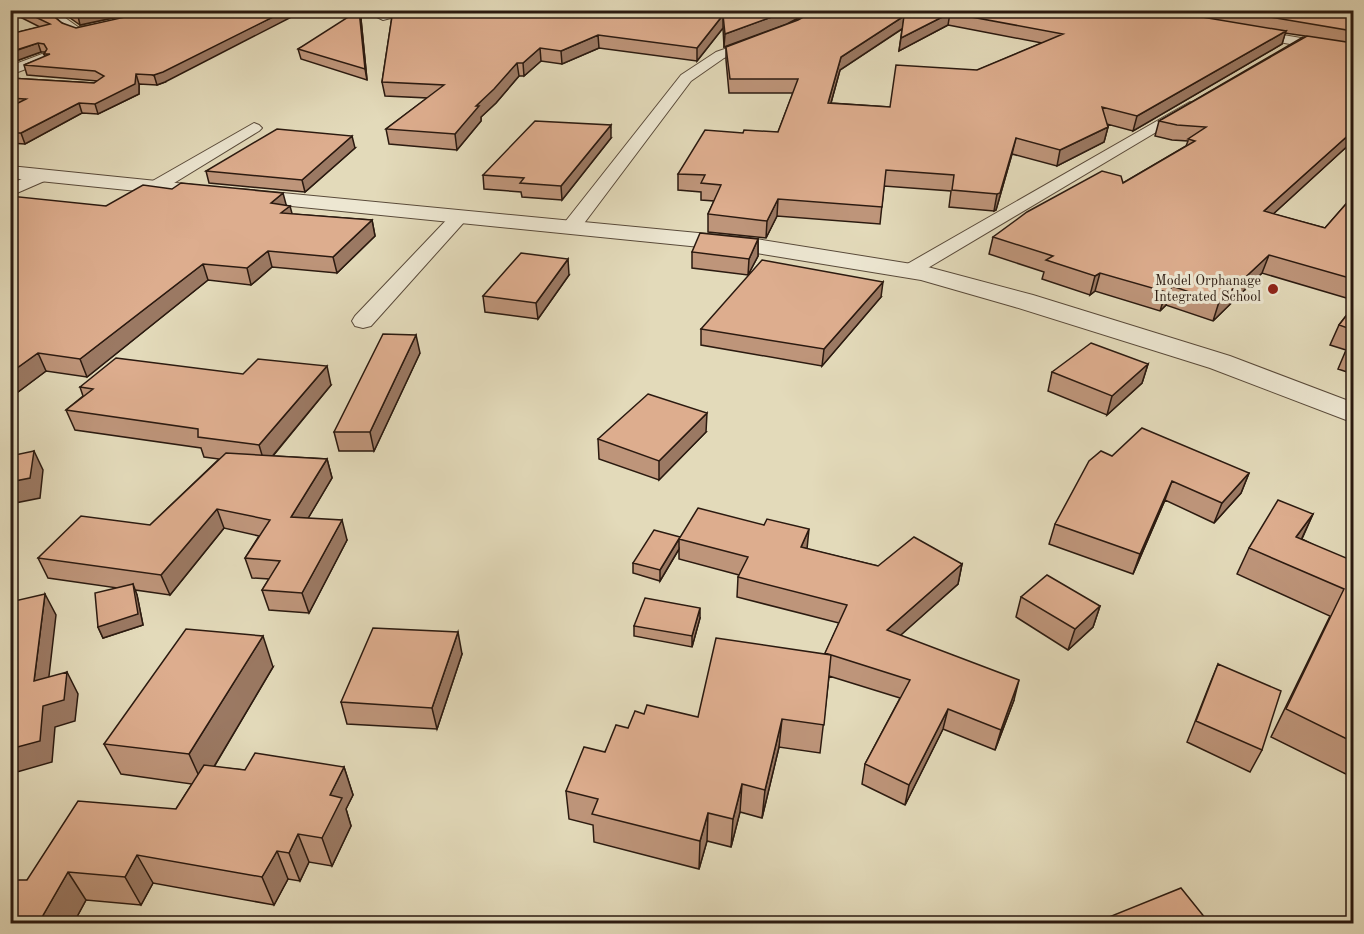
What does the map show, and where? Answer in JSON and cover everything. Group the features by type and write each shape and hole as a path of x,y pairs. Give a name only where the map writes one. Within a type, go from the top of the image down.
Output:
{"street":[{"path":"46,10 76,31 108,26"},
{"path":"383,17 417,10"},
{"path":"1230,30 1353,51"},
{"path":"572,226 686,78 720,55 771,36"},
{"path":"1279,54 1299,42"},
{"path":"10,71 42,58"},
{"path":"909,271 1207,96"},
{"path":"155,188 254,128"},
{"path":"10,172 750,245 909,271 1024,301 1220,362 1353,414"},
{"path":"10,191 43,175"},
{"path":"363,321 460,216"},
{"path":"1024,301 1221,371 1353,426"}],"building":[{"path":"21,10 46,10 62,23 76,28 156,10 287,10 163,72 154,75 136,74 135,84 95,104 79,103 21,133 10,133 10,107 26,99 10,98 10,78 94,83 104,76 95,71 24,65 50,54 44,54 47,49 44,44 38,43 10,52 10,34 50,24"},
{"path":"69,10 105,10 78,16"},
{"path":"359,10 365,69 298,49"},
{"path":"393,10 491,10 510,16 519,10 791,10 725,34 723,15 697,48 598,35 561,51 540,48 523,63 517,63 476,106 479,106 455,134 386,129 444,85 382,82"},
{"path":"816,10 1160,10 1286,31 1137,116 1102,107 1108,127 1060,150 1016,138 1000,193 997,194 952,190 954,175 886,170 882,207 778,199 767,221 708,214 721,185 701,183 705,175 678,174 705,130 743,133 744,130 778,132 798,79 730,79 726,47 798,20","holes":["950,13 1063,34 977,70 896,65 890,107 828,103 841,57 904,16 901,38"]},
{"path":"1228,10 1353,10 1353,31"},
{"path":"1307,36 1353,43 1353,131 1264,211 1325,228 1353,196 1353,279 1269,255 1219,302 1172,286 1166,292 1100,273 1095,276 1046,260 1053,256 993,237 1027,212 1102,171 1121,176 1123,183 1195,141 1188,139 1206,127 1159,121"},
{"path":"535,121 611,125 561,186 520,183 524,178 483,175"},
{"path":"277,129 352,136 302,180 206,171"},
{"path":"181,183 283,193 271,203 290,206 281,213 372,220 333,257 268,251 247,268 203,264 80,359 38,353 10,373 10,196 106,206 143,185 172,189"},
{"path":"700,233 758,239 749,259 692,252"},
{"path":"521,253 568,259 536,303 483,296"},
{"path":"762,260 883,282 824,349 701,329"},
{"path":"1353,307 1353,330 1339,325"},
{"path":"383,334 416,335 370,432 334,432"},
{"path":"1353,341 1353,351 1347,349"},
{"path":"1091,343 1148,364 1112,396 1052,372"},
{"path":"116,358 243,374 258,359 327,366 259,445 198,437 198,429 66,410 93,389 80,387"},
{"path":"648,394 707,413 659,461 598,439"},
{"path":"1142,428 1249,473 1222,503 1172,481 1140,554 1055,524 1089,461 1101,451 1112,456"},
{"path":"34,451 30,478 10,482 10,456"},
{"path":"226,453 327,459 291,517 342,520 302,593 262,590 280,561 245,558 270,520 217,509 161,575 38,558 81,516 150,525"},
{"path":"1278,500 1313,514 1296,537 1351,560 1349,563 1353,565 1353,742 1286,709 1344,589 1249,548"},
{"path":"698,508 764,525 767,519 809,529 801,547 878,566 914,537 962,564 887,630 1019,680 1001,730 948,709 909,785 865,764 910,680 825,653 847,605 738,577 748,557 679,539"},
{"path":"654,530 680,537 660,570 633,563"},
{"path":"1047,575 1100,606 1075,629 1021,597"},
{"path":"133,584 138,614 98,627 95,593"},
{"path":"45,594 34,681 67,672 64,700 43,706 40,741 10,749 10,602"},
{"path":"645,598 700,608 692,636 634,626"},
{"path":"373,628 458,632 432,708 341,702"},
{"path":"186,629 263,636 189,754 104,744"},
{"path":"716,638 831,655 824,725 782,719 765,790 742,784 733,819 708,813 700,841 592,814 598,799 566,791 584,747 605,752 616,725 628,728 635,711 644,714 647,705 698,717"},
{"path":"1218,664 1281,691 1262,750 1196,721"},
{"path":"255,753 344,767 330,795 342,798 322,838 298,834 289,853 277,851 262,877 137,855 125,877 68,872 38,924 10,924 10,880 27,880 78,801 176,809 204,765 245,770"},
{"path":"1181,888 1210,924 1101,924 1099,921"}],"place":[{"name":"Model Orphanage Integrated School","path":"1273,289"}]}
